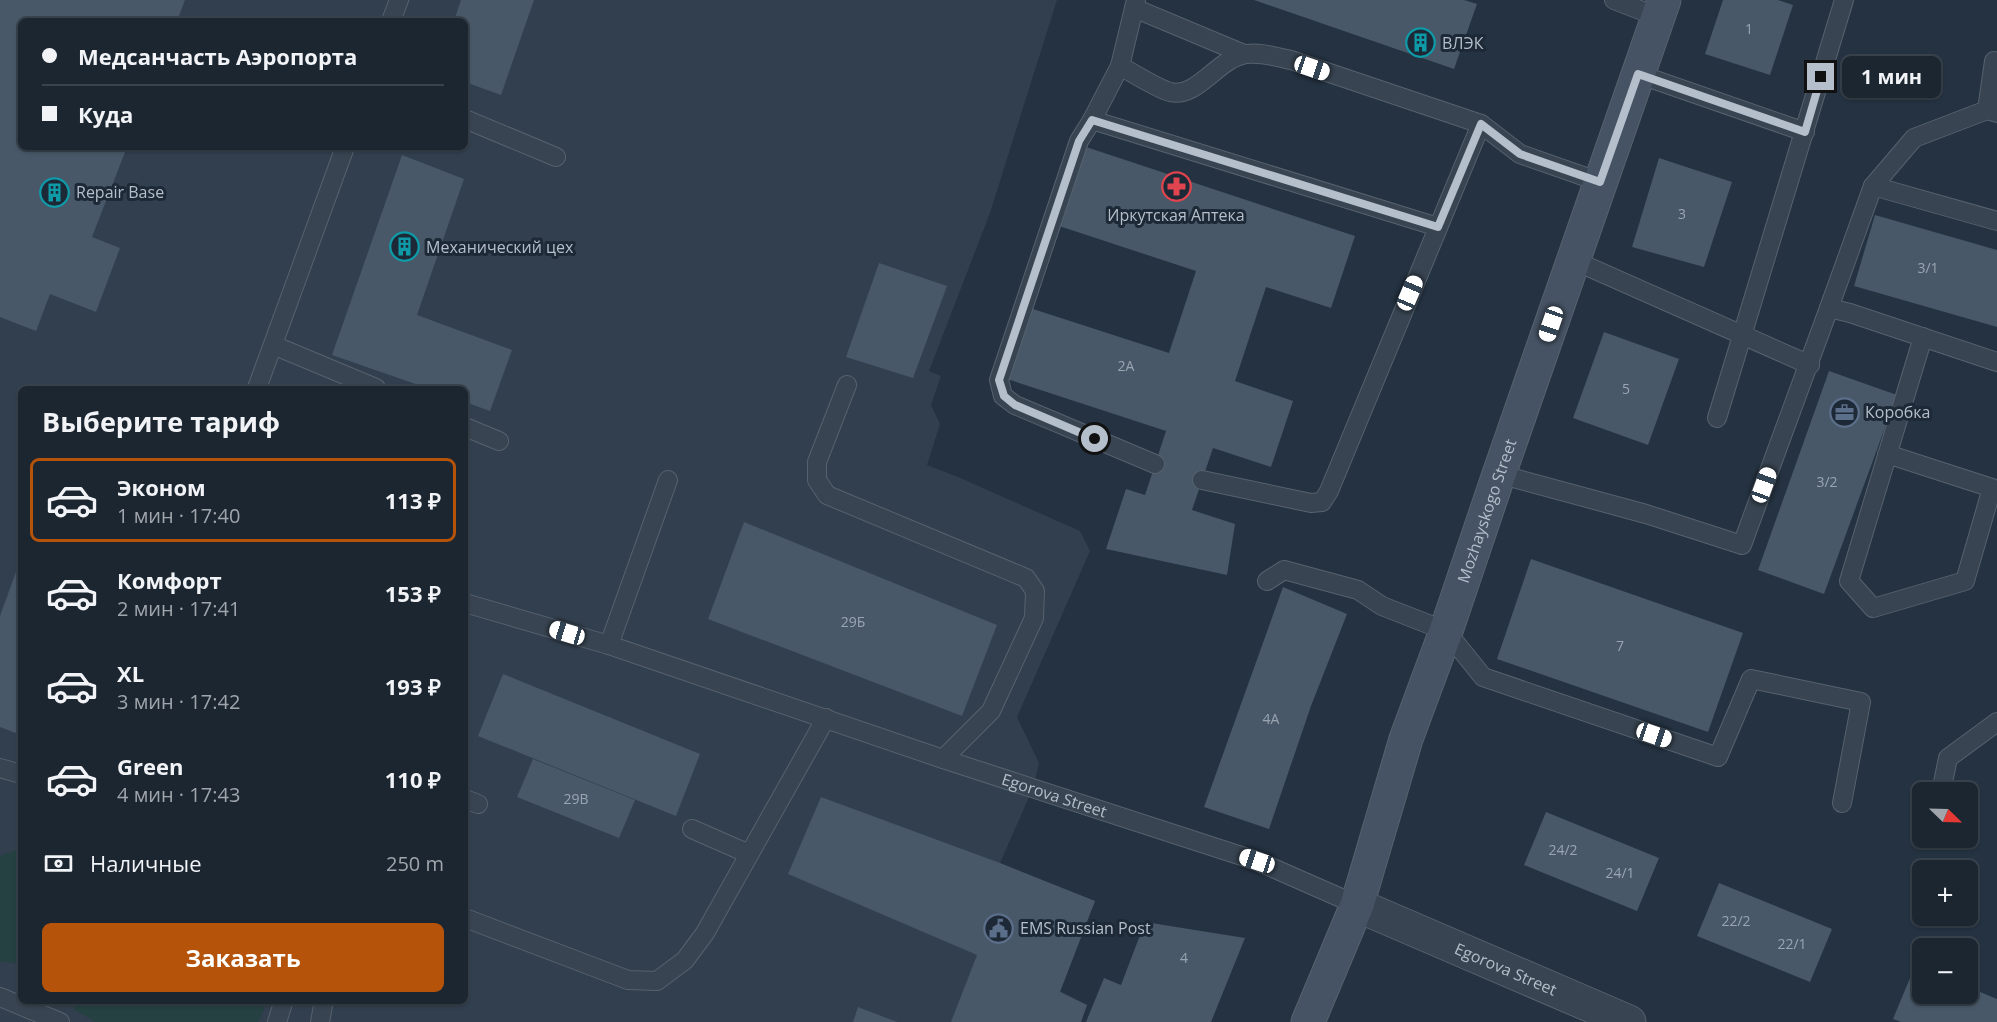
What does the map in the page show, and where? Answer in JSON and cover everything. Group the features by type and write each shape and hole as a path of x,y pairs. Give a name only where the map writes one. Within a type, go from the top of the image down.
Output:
{"street":[{"name":"Mozhayskogo Street","path":"1308,1022 1357,905 1406,739 1446,632 1661,9"},
{"name":"Egorova Street","path":"1357,905 1629,1022"}],"lane":[{"path":"392,18 399,0"},
{"path":"1614,0 1661,9"},
{"path":"1717,418 1844,0"},
{"path":"1155,464 1015,405 1004,396 999,380 1079,141 1120,66 1135,4 1244,54"},
{"path":"1120,66 1170,92 1188,91 1226,62 1244,54 1264,54 1292,60 1481,124 1520,154 1600,182"},
{"path":"1499,474 1646,514 1742,546 1810,365 1873,186 1914,138 1992,112 1994,61"},
{"path":"1638,74 1805,132"},
{"path":"468,120 556,157"},
{"path":"1092,120 1438,227"},
{"path":"1202,480 1311,503 1322,502 1329,491 1481,124"},
{"path":"258,386 344,150"},
{"path":"1873,186 1997,221"},
{"path":"1573,260 1810,365"},
{"path":"1829,308 1997,362"},
{"path":"1887,454 1992,488 1965,581 1873,608 1849,581 1887,454 1923,337"},
{"path":"273,345 371,386"},
{"path":"847,385 817,462 817,480 827,495 1026,578 1035,591 1034,618 991,711 943,759"},
{"path":"468,428 499,441"},
{"path":"609,645 668,480"},
{"path":"1267,581 1284,570 1358,590 1382,606 1446,632 1483,676 1718,757 1751,679 1861,702 1842,803"},
{"name":"Egorova Street","path":"468,604 609,645 943,759 1257,861 1357,905"},
{"path":"468,919 628,980 657,981 684,960 705,933 826,718"},
{"path":"1943,782 1948,758 1997,722"},
{"path":"0,768 18,773"},
{"path":"692,829 749,854"},
{"path":"0,997 60,1022"},
{"path":"277,1022 283,1004"},
{"path":"320,1022 323,1004"}],"shaded area":[{"path":"0,0 1057,0 990,213 929,371 941,376 931,405 940,424 927,465 1080,531 1090,551 1017,717 1039,763 1033,788 1000,863 1095,901 1060,991 1087,1005 1081,1022 0,1022"}],"green space":[{"path":"18,849 18,964 0,961 0,856"},
{"path":"74,1004 262,1004 264,1010 258,1022 96,1022 74,1010"}],"building":[{"name":"Repair Base","path":"0,0 185,0 178,18 18,18 18,150 126,150 92,237 120,248 96,312 50,294 36,331 0,317"},
{"path":"461,0 534,0 501,95 468,83 468,18 455,18"},
{"name":"ВЛЭК","path":"1254,0 1464,0 1477,4 1454,69"},
{"path":"1723,0 1778,0 1793,5 1770,75 1705,54"},
{"path":"1083,146 1355,236 1331,308 1266,287 1235,381 1293,401 1271,467 1213,448 1192,510 1235,524 1227,575 1106,549 1126,489 1145,495 1166,431 1007,379 1030,308 1169,353 1196,271 1056,225"},
{"name":"Механический цех","path":"402,155 464,179 417,315 512,350 490,411 468,403 468,386 421,386 332,355"},
{"path":"1659,158 1732,182 1704,267 1632,247"},
{"path":"1875,215 1997,250 1997,327 1854,286"},
{"path":"879,263 947,286 913,378 846,357"},
{"path":"1604,332 1679,359 1648,445 1573,418"},
{"path":"1829,371 1897,395 1824,594 1758,570"},
{"path":"744,522 997,625 962,716 708,619"},
{"path":"1531,559 1743,633 1708,732 1497,659"},
{"path":"18,566 18,734 0,727 0,616"},
{"path":"1283,587 1347,614 1311,706 1269,829 1204,807"},
{"path":"503,674 700,754 676,816 478,736"},
{"path":"533,759 635,800 619,838 517,797"},
{"name":"EMS Russian Рost","path":"821,797 1000,863 1095,901 1060,992 1087,1005 1081,1022 951,1022 977,955 788,874"},
{"path":"1546,812 1659,858 1637,911 1524,865"},
{"path":"1719,883 1832,929 1810,982 1697,936"},
{"path":"1145,922 1245,938 1211,1022 1086,1022 1104,978 1121,985"},
{"path":"1912,973 1912,1004 1978,1004 1978,991 1997,999 1997,1022 1901,1022 1893,1019"},
{"path":"858,1007 897,1022 853,1022"}],"place":[{"name":"ВЛЭК","path":"1421,43"},
{"name":"Иркутская Аптека","path":"1176,187"},
{"name":"Repair Base","path":"55,192"},
{"name":"Механический цех","path":"405,247"},
{"name":"Коробка","path":"1844,412"},
{"name":"EMS Russian Рost","path":"999,928"}],"route":[{"path":"1095,439 1015,405 1004,396 999,380 1079,141 1092,120 1438,227 1481,124 1520,154 1600,182 1638,74 1805,132 1821,77"}]}
